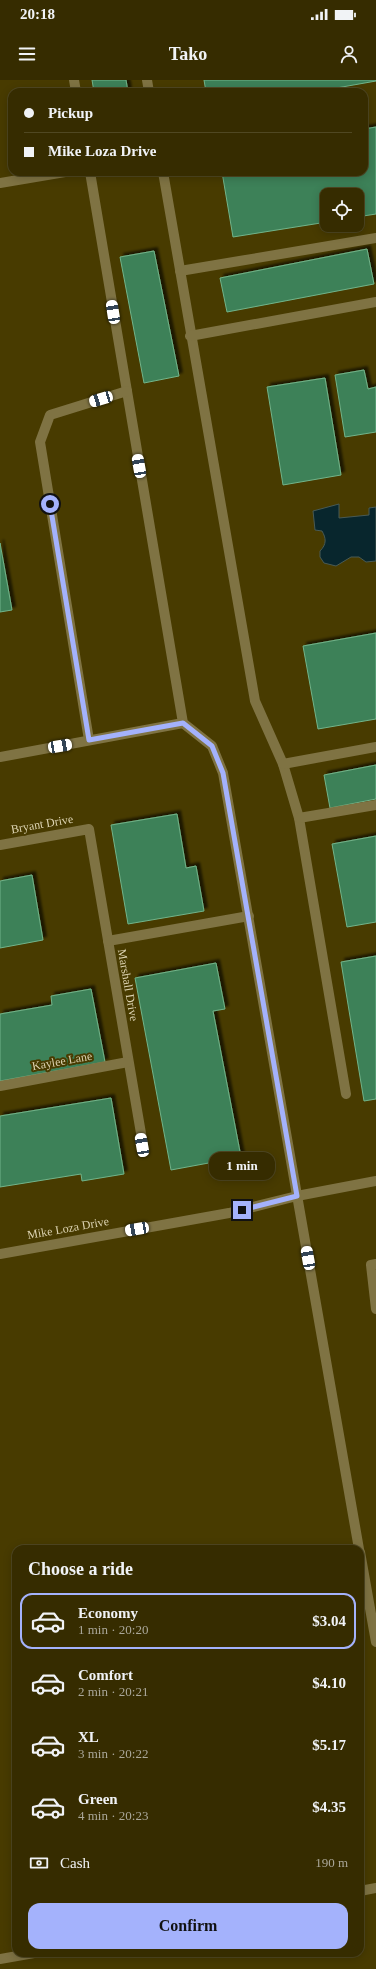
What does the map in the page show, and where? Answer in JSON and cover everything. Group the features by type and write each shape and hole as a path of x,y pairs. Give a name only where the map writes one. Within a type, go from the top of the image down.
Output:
{"street":[{"path":"0,183 41,176"},
{"path":"91,176 183,723 212,746 223,773 359,1545"},
{"path":"164,176 190,336 255,701 283,764 299,818 346,1094"},
{"path":"180,271 376,238"},
{"path":"190,336 376,302"},
{"path":"89,740 40,442 50,415 127,391"},
{"path":"0,757 183,723"},
{"path":"283,764 376,747"},
{"path":"299,818 376,805"},
{"name":"Bryant Drive","path":"0,845 89,829"},
{"name":"Marshall Drive","path":"89,829 142,1145"},
{"path":"108,941 248,916"},
{"name":"Kaylee Lane","path":"0,1086 128,1062"},
{"name":"Mike Loza Drive","path":"0,1254 229,1213 297,1196 376,1181"},
{"path":"376,1264 371,1265 376,1309"},
{"path":"364,1574 376,1642"},
{"path":"364,1890 376,1888"},
{"path":"0,1960 15,1957"}],"water":[{"path":"339,504 339,518 369,515 369,508 376,507 376,561 366,562 359,557 351,557 336,566 324,563 320,557 320,551 324,546 325,539 322,531 315,530 313,511"}],"building":[{"path":"92,80 126,80 127,88 93,88"},
{"path":"204,80 376,80 337,88 205,88"},
{"path":"376,127 376,214 364,216 364,188 320,188 320,223 233,237 223,176 368,176 368,128"},
{"path":"367,249 374,284 227,312 220,278"},
{"path":"154,251 179,376 144,383 120,257"},
{"path":"364,370 368,389 376,387 376,432 345,437 335,375"},
{"path":"325,378 341,475 283,485 267,387"},
{"path":"0,543 12,610 0,612"},
{"path":"376,633 376,719 318,729 303,646"},
{"path":"376,765 376,799 330,808 324,775"},
{"path":"177,814 186,868 196,866 204,911 128,924 111,825"},
{"path":"376,836 376,922 347,927 332,844"},
{"path":"32,875 43,940 0,948 0,881"},
{"path":"376,956 376,1099 364,1101 341,962"},
{"path":"216,963 225,1009 213,1011 241,1157 171,1170 135,978"},
{"path":"91,989 105,1062 0,1081 0,1014 52,1005 51,996"},
{"path":"111,1098 124,1174 82,1181 81,1174 0,1187 0,1116"}],"route":[{"path":"50,504 89,740 183,723 212,746 223,773 297,1196 242,1210"}]}
